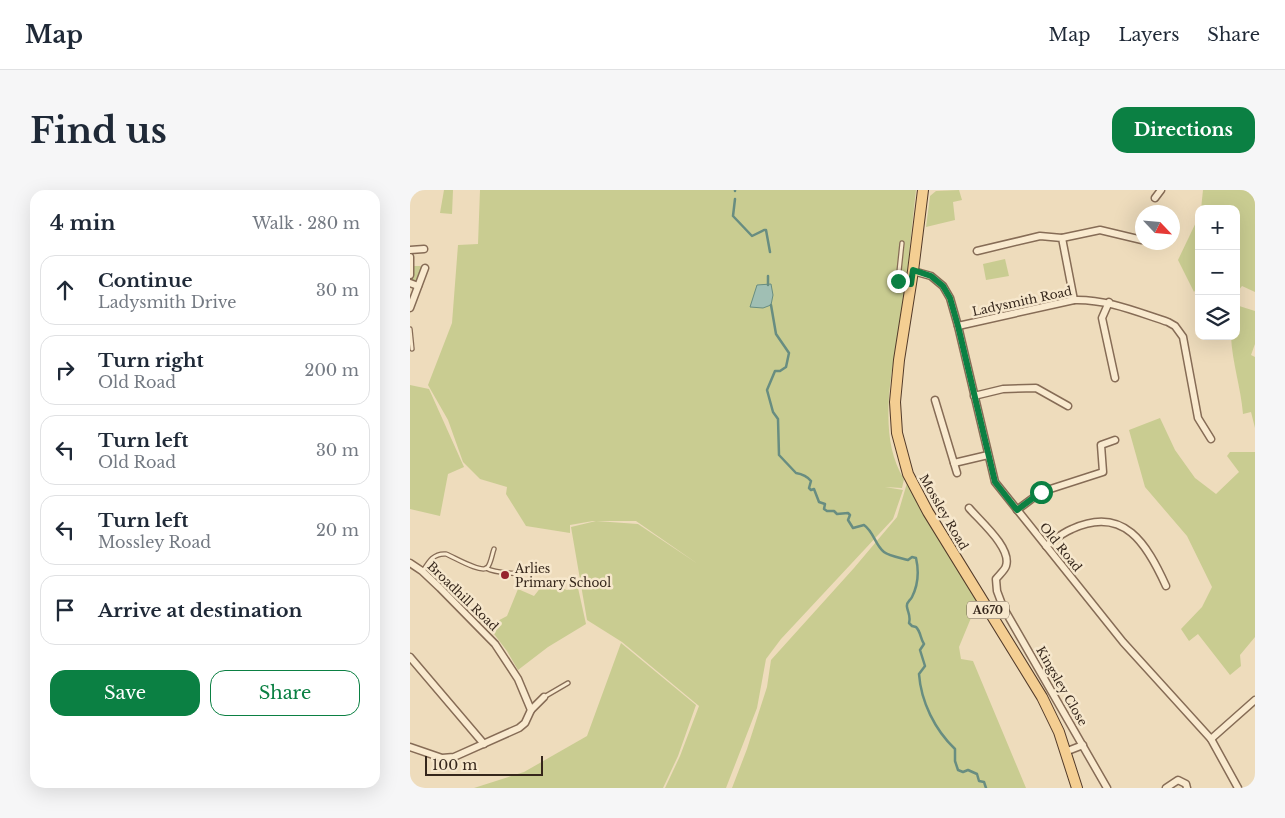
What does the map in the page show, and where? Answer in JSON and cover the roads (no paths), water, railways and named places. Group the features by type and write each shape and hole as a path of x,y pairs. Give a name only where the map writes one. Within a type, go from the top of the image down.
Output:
{"main road":[{"name":"Mossley Road","path":"923,190 899,360 895,402 897,433 908,474 928,512 1042,697 1059,732 1077,788"}],"street":[{"path":"1155,198 1161,190"},
{"path":"976,251 1040,236 1062,238 1100,230 1135,238"},
{"path":"1062,238 1074,300"},
{"path":"410,250 424,249"},
{"path":"410,257 410,275"},
{"path":"410,308 425,268"},
{"name":"Old Road","path":"913,270 931,276 943,286 950,298 995,482 1123,642 1211,739 1238,788"},
{"path":"410,283 418,286"},
{"name":"Ladysmith Road","path":"958,326 1074,300 1090,299 1108,302 1168,322 1183,337 1198,418 1211,439"},
{"path":"1108,302 1102,318 1115,378"},
{"path":"974,396 1003,388 1036,388 1068,406"},
{"path":"935,400 957,473"},
{"path":"1017,510 1041,492 1103,472 1102,445 1115,440"},
{"path":"954,463 988,456"},
{"name":"Kingsley Close","path":"968,508 1003,546 1006,555 1006,567 996,578 997,591 1003,607 1108,788"},
{"path":"1046,546 1070,529 1091,521 1108,522 1127,528 1144,545 1154,560 1166,586"},
{"name":"Broadhill Road","path":"410,563 422,571 495,644 518,679 531,710"},
{"name":"Kingsley Close","path":"1009,644 1021,637"},
{"path":"410,657 484,744"},
{"path":"410,747 435,756 448,758 518,728 525,723 531,710 544,697"},
{"path":"1211,739 1255,700"},
{"name":"Kingsley Close","path":"1065,752 1083,745"},
{"path":"1166,788 1178,780 1186,784 1188,788"}],"lane":[{"path":"902,243 898,281 911,284"},
{"path":"410,328 412,349"},
{"path":"486,568 494,549"},
{"path":"422,571 435,555 441,553 476,568 486,568 496,574 505,572 520,574"},
{"path":"544,697 568,683"}],"water":[{"path":"771,284 773,295 771,305 763,308 750,307 757,285"}],"waterway":[{"path":"735,199 733,216 752,236 766,230 770,252"},
{"path":"768,276 768,285"},
{"path":"771,305 776,334 789,353 786,367 780,371 775,371 767,390 773,412 778,419 779,455 796,473 811,481 809,488 811,490 814,489 819,502 825,504 824,509 834,511 837,514 848,513 850,515 848,520 853,528 864,525 870,531 878,546 886,553 908,560 912,557 916,558 917,583 907,605 910,616 909,623 918,629 924,644 920,650 925,666 919,674 926,705 935,724 955,749 955,761 958,770 963,772 968,770 977,774 979,781 984,782 986,788"}],"place":[{"name":"Arlies Primary School","path":"505,575"}]}
